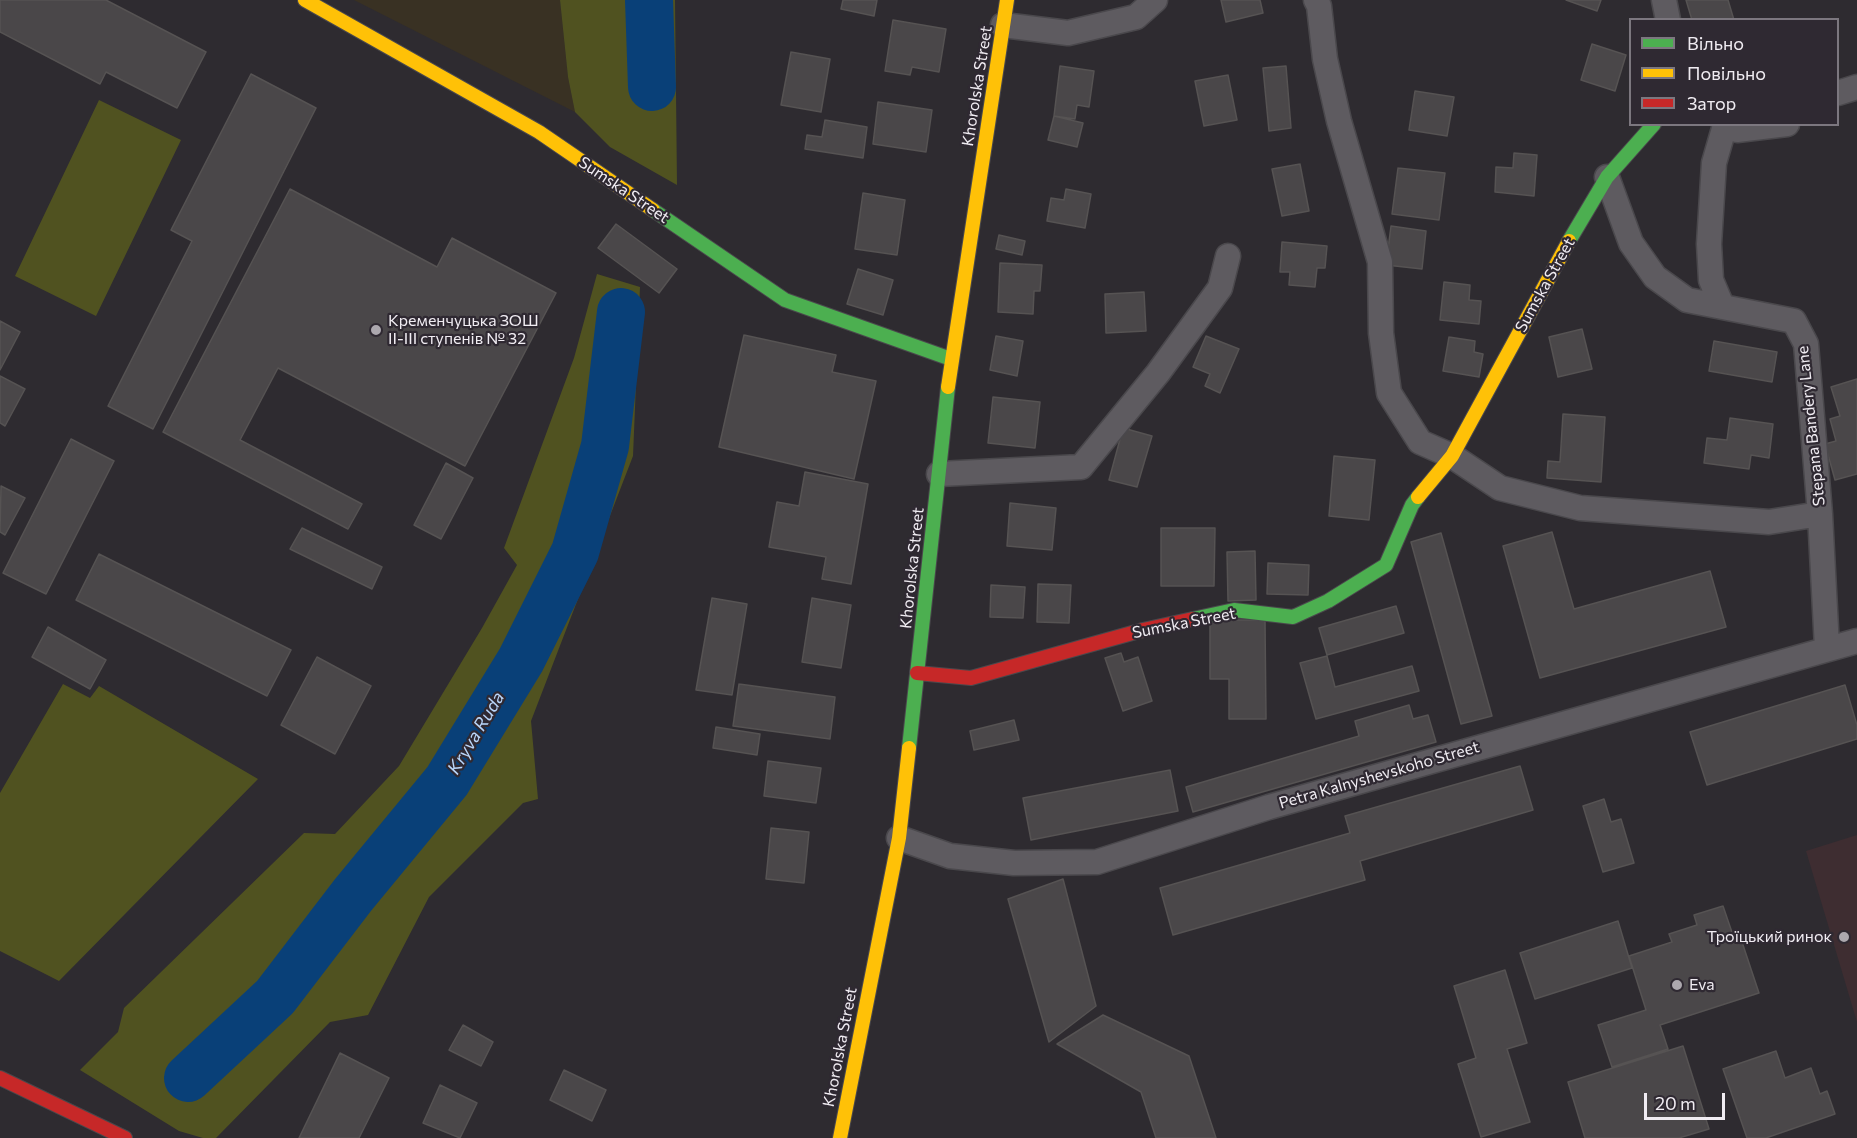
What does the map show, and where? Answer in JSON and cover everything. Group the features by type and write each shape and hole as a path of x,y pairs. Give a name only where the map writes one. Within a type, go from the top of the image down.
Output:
{"street":[{"name":"Sumska Street","path":"304,0 539,132 785,300 951,359"},
{"name":"Khorolska Street","path":"840,1138 899,838 951,359 1007,0"},
{"path":"1003,25 1068,33 1136,17 1155,0"},
{"path":"1316,0 1319,6 1325,59 1339,122 1380,261 1381,333 1389,393 1420,442 1452,456 1500,488 1580,508 1770,522 1820,514"},
{"path":"1664,0 1668,18"},
{"path":"1839,93 1857,87"},
{"name":"Sumska Street","path":"917,673 971,678 1143,630 1234,610 1293,617 1328,601 1386,565 1412,505 1452,456 1544,283 1607,177 1652,126"},
{"path":"1722,306 1711,280 1709,244 1714,163 1724,126"},
{"path":"1729,126 1737,130 1770,126"},
{"name":"Stepana Bandery Lane","path":"1607,177 1631,243 1655,277 1687,300 1794,321 1806,344 1820,514 1827,648"},
{"path":"939,474 1081,467 1158,373 1220,288 1228,256"},
{"name":"Petra Kalnyshevskoho Street","path":"899,838 950,856 1014,863 1097,862 1269,807 1857,641"},
{"path":"0,1077 125,1138"}],"shaded area":[{"path":"354,0 560,0 568,77 575,112"},
{"path":"560,0 675,0 677,185 610,147 575,112 568,77"},
{"path":"99,100 181,140 96,316 15,276"},
{"path":"597,274 640,287 633,456 531,721 538,799 523,803 429,897 368,1015 330,1022 216,1138 203,1138 179,1131 80,1070 118,1032 124,1008 304,833 335,834 399,766 517,565 504,548 574,358"},
{"path":"63,684 90,698 99,686 258,779 59,981 0,951 0,793"},
{"name":"Троїцький ринок","path":"1857,835 1857,1022 1806,851"}],"building":[{"path":"0,0 106,0 206,52 177,108 106,72 100,84 0,32"},
{"path":"843,0 877,0 874,16 841,9"},
{"path":"1221,0 1260,0 1263,13 1226,22"},
{"path":"1566,0 1601,0 1597,11"},
{"path":"1686,0 1728,0 1733,18 1691,18"},
{"path":"893,20 946,29 939,72 912,67 910,75 885,71"},
{"path":"1592,44 1626,55 1615,91 1581,80"},
{"path":"791,52 830,59 821,112 781,105"},
{"path":"1060,66 1094,71 1089,107 1077,105 1075,119 1054,116"},
{"path":"1286,66 1291,128 1269,131 1263,68"},
{"path":"251,74 316,108 153,429 108,406 192,241 171,230"},
{"path":"1228,75 1237,120 1204,126 1195,81"},
{"path":"1415,91 1454,97 1447,136 1409,130"},
{"path":"878,102 932,110 926,152 873,144"},
{"path":"1054,116 1083,123 1077,147 1048,140"},
{"path":"825,120 867,127 863,158 805,149 807,135 822,137"},
{"path":"1514,153 1537,155 1534,196 1495,192 1496,167 1513,168"},
{"path":"1300,164 1309,211 1282,216 1272,169"},
{"path":"1398,168 1445,173 1439,220 1392,214"},
{"name":"Кременчуцька ЗОШ ІІ-ІІІ ступенів № 32","path":"290,189 437,267 452,238 556,293 465,466 278,368 240,440 362,504 348,529 163,432"},
{"path":"1066,189 1091,194 1085,228 1047,221 1051,198 1064,200"},
{"path":"863,193 905,200 897,255 855,249"},
{"path":"616,224 677,269 659,293 598,248"},
{"path":"1391,226 1426,231 1422,269 1386,265"},
{"path":"999,235 1025,241 1022,255 996,249"},
{"path":"1282,242 1327,246 1325,268 1317,268 1315,287 1289,285 1290,272 1280,272"},
{"path":"1000,263 1042,265 1040,291 1034,291 1033,314 998,312"},
{"path":"858,269 893,280 883,315 847,304"},
{"path":"1444,282 1470,285 1469,300 1481,301 1479,324 1440,320"},
{"path":"1144,292 1146,331 1106,333 1105,294"},
{"path":"0,321 20,332 0,370"},
{"path":"1582,329 1592,369 1558,377 1549,337"},
{"path":"744,335 836,355 832,372 876,381 854,479 719,447"},
{"path":"996,336 1023,341 1017,376 990,370"},
{"path":"1206,336 1239,349 1220,393 1205,386 1210,374 1193,367"},
{"path":"1449,337 1475,341 1474,352 1483,354 1479,377 1443,371"},
{"path":"1714,341 1777,352 1772,382 1709,371"},
{"path":"0,376 25,389 5,426 0,423"},
{"path":"1857,379 1857,474 1835,480 1825,444 1836,441 1830,419 1840,416 1831,387"},
{"path":"993,397 1040,402 1035,448 988,443"},
{"path":"1563,414 1605,417 1601,482 1547,478 1548,461 1560,462"},
{"path":"1730,418 1773,424 1769,458 1751,455 1749,469 1704,463 1707,438 1727,440"},
{"path":"1123,428 1152,436 1137,487 1109,480"},
{"path":"71,439 114,461 46,594 3,573"},
{"path":"1334,456 1375,460 1369,520 1329,516"},
{"path":"446,463 473,478 441,539 414,525"},
{"path":"805,472 868,484 851,584 822,579 826,557 769,547 777,502 799,506"},
{"path":"1,486 25,498 5,535 0,532"},
{"path":"1010,503 1056,508 1052,550 1007,546"},
{"path":"302,528 382,567 372,589 290,549"},
{"path":"1161,528 1215,528 1214,586 1161,586"},
{"path":"1552,532 1574,609 1710,571 1726,627 1540,678 1503,546"},
{"path":"1441,533 1492,716 1461,724 1411,542"},
{"path":"1255,551 1256,600 1228,601 1227,552"},
{"path":"99,554 291,650 267,696 76,600"},
{"path":"1268,563 1309,565 1308,595 1267,594"},
{"path":"1038,584 1071,585 1069,623 1037,622"},
{"path":"991,585 1025,587 1023,618 990,617"},
{"path":"712,598 747,604 732,695 696,690"},
{"path":"812,598 851,605 841,668 802,662"},
{"path":"1396,606 1404,633 1327,655 1319,628"},
{"path":"1210,620 1265,620 1266,719 1229,719 1229,679 1210,679"},
{"path":"48,627 106,660 90,689 32,657"},
{"path":"1121,653 1124,662 1138,657 1152,701 1123,711 1105,658"},
{"path":"1327,656 1335,687 1412,666 1419,691 1316,719 1300,663"},
{"path":"317,657 371,686 335,754 281,725"},
{"path":"739,684 835,697 830,739 733,726"},
{"path":"1845,685 1857,725 1857,739 1707,785 1690,732"},
{"path":"1409,705 1413,719 1428,715 1436,742 1193,812 1186,787 1359,736 1355,721"},
{"path":"1014,720 1019,740 974,750 970,731"},
{"path":"716,727 760,734 757,755 713,748"},
{"path":"768,761 821,768 816,803 764,796"},
{"path":"1520,766 1533,810 1360,861 1365,880 1173,935 1160,888 1350,833 1345,816"},
{"path":"1170,770 1178,811 1031,840 1023,798"},
{"path":"1604,799 1611,822 1621,819 1634,863 1603,872 1583,806"},
{"path":"771,828 809,832 804,883 766,879"},
{"path":"1063,879 1096,1006 1049,1042 1008,899"},
{"path":"1723,906 1736,944 1742,942 1759,993 1660,1025 1668,1049 1612,1067 1598,1025 1646,1010 1629,956 1672,942 1669,934 1697,925 1694,915"},
{"path":"1618,921 1632,968 1535,999 1520,953"},
{"path":"1505,970 1527,1043 1507,1049 1530,1122 1481,1137 1458,1064 1476,1058 1454,986"},
{"path":"1103,1015 1189,1056 1216,1138 1156,1138 1141,1092 1057,1044"},
{"path":"463,1025 493,1042 481,1066 449,1050"},
{"path":"1683,1046 1709,1129 1679,1138 1585,1138 1568,1082"},
{"path":"1776,1051 1785,1078 1811,1068 1820,1094 1827,1091 1835,1114 1766,1138 1747,1138 1723,1069"},
{"path":"340,1053 389,1078 359,1138 299,1138"},
{"path":"564,1070 606,1090 592,1121 550,1100"},
{"path":"440,1085 477,1103 460,1138 423,1123"}],"waterway":[{"name":"Kryva Ruda","path":"649,0 652,87"},
{"name":"Kryva Ruda","path":"188,1078 275,997 353,895 447,781 521,660 575,552 605,446 621,312"}],"traffic: fast":[{"path":"1569,241 1607,177 1652,126"},
{"path":"653,210 785,300 951,359"},
{"path":"909,748 948,387"},
{"path":"1193,619 1234,610 1293,617 1328,601 1386,565 1412,505 1418,497"}],"traffic: slow":[{"path":"305,0 539,132 653,210"},
{"path":"948,387 1007,0"},
{"path":"1418,497 1452,456 1569,241"},
{"path":"840,1138 899,838 909,748"}],"traffic: jam":[{"path":"917,673 971,678 1143,630 1193,619"},
{"path":"0,1078 125,1138"}],"place":[{"name":"Кременчуцька ЗОШ ІІ-ІІІ ступенів № 32","path":"376,330"},
{"name":"Троїцький ринок","path":"1844,937"},
{"name":"Eva","path":"1677,985"}]}
